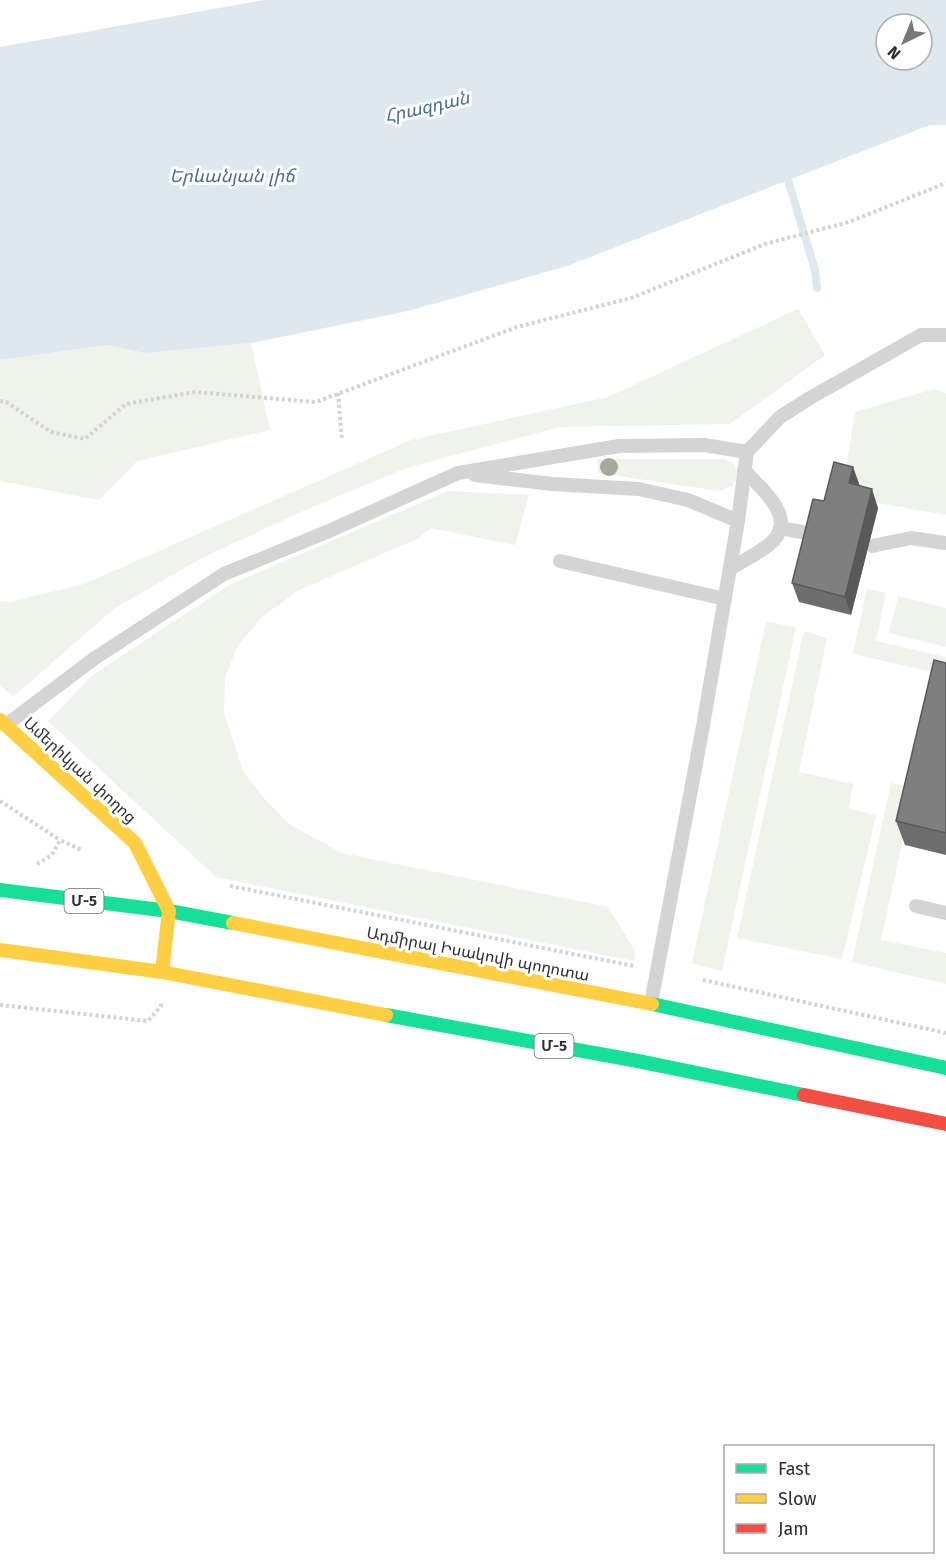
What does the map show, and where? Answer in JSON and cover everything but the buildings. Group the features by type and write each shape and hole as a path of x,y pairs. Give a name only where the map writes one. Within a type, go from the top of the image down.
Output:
{"main road":[{"name":"Ամերիկյան փողոց","path":"3,722 135,843 169,911"},
{"name":"Ադմիրալ Իսակովի պողոտա","path":"0,890 169,911 650,1003 946,1068"},
{"path":"162,972 169,911"},
{"name":"Մ-5","path":"0,950 162,972 638,1061 946,1124"}],"lane":[{"path":"650,1003 702,735 738,521 747,452 780,417 810,398 921,335 946,335"},
{"path":"3,722 95,658 224,574 329,531 458,473 619,446 704,445 747,452"},
{"path":"730,569 774,540 780,528 781,515 775,504 744,470"},
{"path":"458,473 552,484 639,489 688,500 738,521"},
{"path":"780,528 812,534"},
{"path":"872,546 911,538 946,543"},
{"path":"560,561 725,599"},
{"path":"916,906 946,913"}],"path":[{"path":"0,401 6,402 51,432 85,439 126,404 195,392 316,402 517,327 631,298 765,243 849,222 946,183"},
{"path":"338,393 342,441"},
{"path":"0,801 60,840 82,850"},
{"path":"28,868 51,855 60,840"},
{"path":"0,1005 148,1021 161,1006 162,972"}],"shaded area":[{"path":"798,309 825,355 730,424 559,427 406,468 303,511 202,558 115,608 13,697 0,684 0,601 10,602 84,584 411,440 608,397"},
{"path":"251,343 270,430 137,461 99,500 0,481 0,360 107,345 145,353"},
{"path":"934,389 946,393 946,515 860,500 861,481 845,475 855,412"},
{"path":"598,459 724,459 733,464 738,475 733,485 720,491 598,473"},
{"path":"448,491 529,495 515,545 431,528 417,539 299,590 262,617 238,645 225,678 224,713 243,771 263,797 289,824 342,853 608,907 635,951 634,961 216,877 48,721 93,675 229,585"},
{"path":"867,589 886,593 876,641 946,657 946,675 853,654"},
{"path":"898,596 946,608 946,647 889,633"},
{"path":"766,622 796,627 722,971 692,963"},
{"path":"804,631 827,638 799,772 853,784 849,808 876,816 842,959 737,938"},
{"path":"891,783 914,788 881,940 946,953 946,984 852,962"}],"water":[{"name":"Երևանյան լիճ","path":"264,0 946,0 946,125 930,125 567,266 408,311 251,343 145,353 107,345 0,360 0,47"}],"waterway":[{"path":"788,180 815,270 817,288"}],"traffic: fast":[{"path":"0,890 169,911 233,923"},
{"path":"652,1004 946,1068"},
{"path":"386,1015 638,1061 804,1095"}],"traffic: slow":[{"path":"0,720 135,843 169,911 162,972"},
{"path":"233,923 652,1004"},
{"path":"0,950 162,972 386,1015"}],"traffic: jam":[{"path":"804,1095 946,1124"}],"water label":[{"name":"Հրազդան","path":"427,107"}]}
